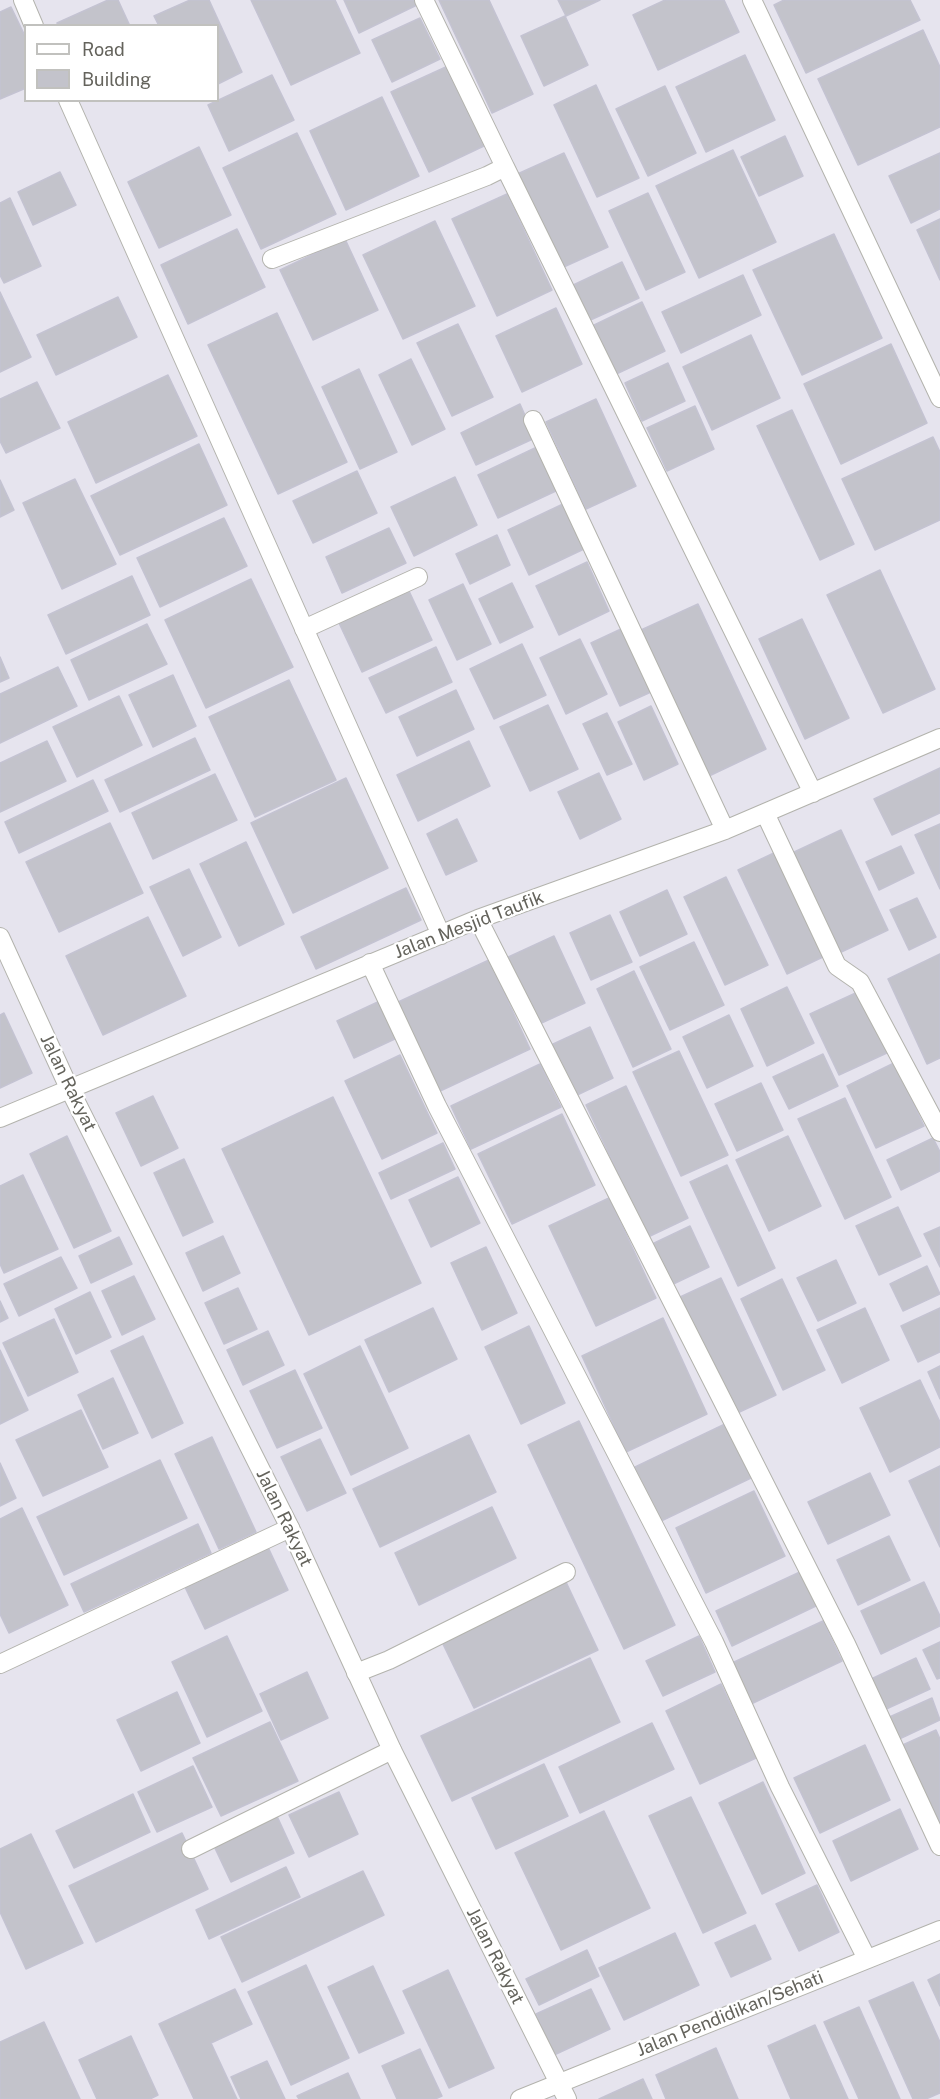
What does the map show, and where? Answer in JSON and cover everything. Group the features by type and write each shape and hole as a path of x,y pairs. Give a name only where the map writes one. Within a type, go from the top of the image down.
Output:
{"street":[{"path":"23,0 33,24"},
{"path":"424,0 813,793"},
{"path":"753,0 940,398"},
{"path":"69,102 441,935"},
{"path":"272,259 505,167"},
{"path":"533,420 724,830"},
{"path":"304,629 418,577"},
{"name":"Jalan Mesjid Taufik","path":"0,1118 478,919 724,830 940,738"},
{"path":"765,813 837,966 860,982 940,1132"},
{"path":"478,919 846,1644 940,1846"},
{"name":"Jalan Rakyat","path":"0,937 69,1088 290,1528 392,1750 563,2091"},
{"path":"370,963 437,1106 714,1642 780,1787 867,1959"},
{"path":"0,1664 290,1528"},
{"path":"356,1673 390,1660 566,1572"},
{"path":"191,1849 392,1750"},
{"name":"Jalan Pendidikan/Sehati","path":"520,2099 563,2091 867,1959 940,1930"}],"building":[{"path":"108,0 118,0 129,24 57,24"},
{"path":"190,0 209,0 242,72 219,84 219,24 158,24 154,16"},
{"path":"251,0 335,0 360,53 291,85"},
{"path":"344,0 417,0 419,4 359,33"},
{"path":"439,0 489,0 533,94 492,113"},
{"path":"558,0 600,0 566,16"},
{"path":"665,0 724,0 739,32 658,70 633,15"},
{"path":"784,0 910,0 920,20 806,73 774,5"},
{"path":"11,7 24,34 24,89 0,99 0,12"},
{"path":"565,16 588,65 544,86 521,36"},
{"path":"420,18 440,59 392,82 372,40"},
{"path":"923,30 940,67 940,127 858,165 818,79"},
{"path":"745,55 775,120 706,152 676,87"},
{"path":"448,66 486,145 429,172 391,92"},
{"path":"272,75 294,120 229,151 208,105 219,102 219,100"},
{"path":"596,85 639,178 597,197 554,105"},
{"path":"665,86 696,153 648,176 616,109"},
{"path":"382,97 419,176 346,210 310,131"},
{"path":"297,133 336,214 261,249 223,168"},
{"path":"785,136 803,176 759,196 741,157"},
{"path":"199,147 231,215 159,248 128,182"},
{"path":"733,150 776,242 699,278 656,186"},
{"path":"564,153 608,247 557,270 513,176"},
{"path":"940,153 940,209 911,223 889,176"},
{"path":"60,172 76,205 33,225 18,192"},
{"path":"648,193 685,272 646,290 609,211"},
{"path":"507,194 552,290 497,316 452,219"},
{"path":"10,198 41,266 4,283 0,275 0,203"},
{"path":"940,219 940,280 917,230"},
{"path":"435,221 475,306 403,339 363,255"},
{"path":"237,229 265,287 188,324 161,265"},
{"path":"834,234 882,338 802,375 753,270"},
{"path":"345,239 378,310 313,340 280,270"},
{"path":"622,262 639,298 586,322 569,287"},
{"path":"743,275 761,315 681,353 662,312"},
{"path":"0,292 31,357 0,372"},
{"path":"118,297 137,337 56,375 37,335"},
{"path":"642,302 665,351 612,376 590,327"},
{"path":"556,308 582,364 522,392 496,336"},
{"path":"277,313 347,462 278,494 208,345"},
{"path":"458,324 493,397 452,416 417,343"},
{"path":"751,335 780,398 712,430 683,367"},
{"path":"891,344 927,423 841,464 804,384"},
{"path":"411,359 445,429 412,445 379,375"},
{"path":"668,363 685,401 642,421 625,383"},
{"path":"359,369 397,452 360,469 322,387"},
{"path":"168,375 197,436 96,483 68,422"},
{"path":"37,382 60,428 6,453 0,441 0,399"},
{"path":"596,399 636,486 586,509 546,422"},
{"path":"520,404 535,438 476,465 461,433"},
{"path":"695,406 714,449 667,471 647,428"},
{"path":"792,410 854,544 820,560 757,426"},
{"path":"933,437 940,452 940,520 875,550 842,479"},
{"path":"199,444 227,505 120,555 91,496"},
{"path":"537,447 558,490 498,518 478,475"},
{"path":"357,471 377,513 313,543 293,501"},
{"path":"455,477 477,525 414,556 391,507"},
{"path":"75,479 116,564 62,589 23,503"},
{"path":"0,480 14,510 0,517"},
{"path":"563,504 584,549 529,575 508,530"},
{"path":"224,518 247,566 160,607 137,558"},
{"path":"389,528 406,563 342,593 326,557"},
{"path":"497,535 510,565 470,584 456,554"},
{"path":"587,562 609,611 559,635 536,586"},
{"path":"880,570 935,689 883,713 827,595"},
{"path":"132,576 150,615 66,654 48,615"},
{"path":"251,579 293,667 206,708 165,620"},
{"path":"512,583 533,627 500,643 479,599"},
{"path":"463,584 491,644 457,660 429,600"},
{"path":"409,591 432,640 362,672 339,623"},
{"path":"698,604 766,749 709,776 641,630"},
{"path":"802,619 849,718 805,739 759,639"},
{"path":"147,624 167,664 89,700 71,660"},
{"path":"621,629 651,692 620,706 591,643"},
{"path":"580,639 607,694 566,714 540,658"},
{"path":"522,644 546,695 494,719 470,669"},
{"path":"436,647 452,682 386,713 369,678"},
{"path":"0,657 9,678 0,682"},
{"path":"58,667 77,706 0,743 0,694"},
{"path":"173,675 196,726 153,747 129,695"},
{"path":"289,680 336,780 255,817 209,717"},
{"path":"456,690 474,729 417,756 399,717"},
{"path":"119,696 142,745 77,777 53,727"},
{"path":"548,705 578,769 530,791 500,727"},
{"path":"651,706 678,764 644,780 618,722"},
{"path":"607,713 632,764 607,775 583,724"},
{"path":"195,738 210,770 120,812 105,780"},
{"path":"47,741 66,781 0,812 0,763"},
{"path":"469,741 490,786 418,821 397,775"},
{"path":"940,768 940,813 892,835 874,799"},
{"path":"599,773 621,819 580,839 558,792"},
{"path":"215,774 237,820 153,859 132,813"},
{"path":"346,778 388,868 293,913 251,823"},
{"path":"93,780 108,811 19,853 5,822"},
{"path":"457,819 477,861 446,875 427,834"},
{"path":"110,823 143,893 59,932 26,862"},
{"path":"940,824 940,889 915,835"},
{"path":"841,830 888,930 837,954 790,854"},
{"path":"246,842 284,924 239,946 200,864"},
{"path":"901,846 914,873 879,890 866,862"},
{"path":"776,852 825,956 787,974 738,870"},
{"path":"189,869 221,937 183,956 150,887"},
{"path":"726,877 768,965 725,985 684,897"},
{"path":"406,888 421,920 316,969 301,937"},
{"path":"667,890 687,934 640,956 620,912"},
{"path":"917,898 936,937 909,950 890,910"},
{"path":"610,915 632,962 591,980 570,933"},
{"path":"148,917 186,996 103,1035 66,956"},
{"path":"554,936 585,1003 535,1026 504,959"},
{"path":"694,942 724,1005 670,1030 640,967"},
{"path":"940,954 940,1058 927,1064 888,979"},
{"path":"489,960 530,1049 438,1092 396,1003"},
{"path":"634,971 671,1049 633,1067 597,989"},
{"path":"787,987 814,1043 767,1066 741,1009"},
{"path":"860,991 889,1052 839,1075 810,1014"},
{"path":"382,1000 399,1037 354,1058 337,1021"},
{"path":"4,1013 32,1073 0,1088 0,1015"},
{"path":"729,1015 753,1066 707,1088 683,1037"},
{"path":"590,1027 613,1078 575,1096 551,1045"},
{"path":"679,1051 728,1155 681,1176 633,1072"},
{"path":"823,1054 838,1086 789,1109 773,1077"},
{"path":"400,1055 437,1133 382,1159 345,1081"},
{"path":"894,1063 924,1126 876,1148 847,1086"},
{"path":"540,1064 561,1107 471,1149 451,1106"},
{"path":"761,1083 783,1130 737,1151 715,1104"},
{"path":"626,1086 688,1218 648,1237 586,1105"},
{"path":"153,1096 178,1148 141,1166 116,1113"},
{"path":"333,1097 421,1283 309,1335 222,1149"},
{"path":"845,1098 891,1197 845,1219 798,1119"},
{"path":"562,1114 595,1185 512,1224 478,1154"},
{"path":"67,1136 111,1231 74,1248 30,1154"},
{"path":"788,1136 821,1206 769,1231 736,1160"},
{"path":"933,1138 940,1152 940,1171 901,1190 887,1160"},
{"path":"443,1143 455,1169 391,1199 379,1173"},
{"path":"184,1159 213,1222 183,1236 154,1173"},
{"path":"727,1165 775,1268 738,1286 690,1182"},
{"path":"23,1175 58,1249 4,1273 0,1264 0,1186"},
{"path":"458,1177 480,1223 431,1247 409,1200"},
{"path":"609,1198 656,1298 596,1326 549,1226"},
{"path":"898,1207 921,1256 879,1275 856,1226"},
{"path":"690,1226 709,1267 667,1287 648,1246"},
{"path":"940,1227 940,1267 924,1234"},
{"path":"223,1236 240,1273 203,1291 186,1253"},
{"path":"119,1237 132,1264 91,1283 79,1256"},
{"path":"486,1247 517,1313 482,1330 451,1263"},
{"path":"61,1257 77,1288 19,1316 4,1284"},
{"path":"836,1260 856,1303 818,1321 797,1278"},
{"path":"927,1266 940,1294 903,1311 890,1284"},
{"path":"134,1276 155,1319 122,1335 102,1291"},
{"path":"721,1278 776,1395 733,1415 678,1298"},
{"path":"782,1279 825,1370 783,1390 741,1299"},
{"path":"238,1288 257,1329 224,1344 205,1303"},
{"path":"90,1292 111,1337 76,1354 55,1309"},
{"path":"0,1301 8,1318 0,1322"},
{"path":"433,1308 457,1359 389,1392 365,1340"},
{"path":"865,1308 889,1360 842,1383 817,1330"},
{"path":"940,1308 940,1352 918,1362 901,1326"},
{"path":"663,1318 707,1414 626,1452 582,1356"},
{"path":"54,1319 78,1372 28,1396 3,1343"},
{"path":"529,1326 565,1403 521,1424 485,1347"},
{"path":"268,1331 284,1365 243,1385 227,1350"},
{"path":"143,1336 183,1423 152,1438 111,1351"},
{"path":"360,1346 408,1448 351,1475 304,1374"},
{"path":"0,1350 28,1410 0,1424"},
{"path":"940,1366 940,1399 928,1372"},
{"path":"295,1370 322,1428 277,1448 250,1391"},
{"path":"113,1378 138,1433 103,1449 78,1395"},
{"path":"920,1380 940,1422 940,1447 890,1472 860,1408"},
{"path":"81,1410 108,1467 43,1496 16,1440"},
{"path":"579,1421 675,1625 624,1649 528,1445"},
{"path":"725,1424 751,1478 659,1522 633,1468"},
{"path":"469,1435 496,1492 380,1547 353,1489"},
{"path":"212,1437 256,1532 219,1549 175,1454"},
{"path":"320,1439 346,1493 307,1511 281,1457"},
{"path":"160,1460 187,1518 64,1575 37,1517"},
{"path":"0,1463 16,1498 0,1506"},
{"path":"940,1466 940,1547 909,1481"},
{"path":"870,1473 890,1515 828,1544 808,1502"},
{"path":"754,1491 785,1556 706,1593 676,1528"},
{"path":"492,1507 516,1558 419,1605 395,1553"},
{"path":"22,1508 68,1605 9,1633 0,1614 0,1519"},
{"path":"198,1524 211,1553 84,1612 71,1584"},
{"path":"889,1536 910,1580 858,1605 837,1560"},
{"path":"267,1545 288,1590 205,1629 184,1585"},
{"path":"802,1571 818,1605 732,1646 716,1611"},
{"path":"566,1582 598,1650 474,1708 441,1640"},
{"path":"924,1582 940,1616 940,1626 881,1654 861,1611"},
{"path":"823,1621 842,1661 751,1704 732,1663"},
{"path":"227,1636 262,1711 207,1737 172,1662"},
{"path":"699,1636 715,1672 663,1696 646,1661"},
{"path":"940,1642 940,1678 937,1679 923,1650"},
{"path":"590,1658 620,1722 452,1801 421,1736"},
{"path":"916,1658 930,1689 884,1710 869,1680"},
{"path":"307,1672 328,1718 281,1740 260,1694"},
{"path":"721,1684 756,1758 700,1784 666,1711"},
{"path":"177,1692 200,1743 141,1771 117,1720"},
{"path":"932,1698 940,1720 895,1741 885,1719"},
{"path":"270,1722 298,1781 221,1816 193,1758"},
{"path":"652,1723 674,1769 580,1813 559,1767"},
{"path":"936,1730 940,1739 940,1835 896,1748"},
{"path":"865,1745 890,1800 820,1833 794,1778"},
{"path":"544,1764 568,1816 496,1849 472,1798"},
{"path":"193,1766 212,1807 157,1832 138,1792"},
{"path":"763,1782 805,1873 762,1894 719,1803"},
{"path":"339,1792 358,1834 309,1857 289,1815"},
{"path":"133,1794 150,1832 74,1868 56,1831"},
{"path":"691,1797 746,1913 703,1933 649,1816"},
{"path":"900,1809 918,1849 851,1881 833,1841"},
{"path":"604,1811 650,1908 561,1950 515,1853"},
{"path":"276,1814 294,1853 231,1882 213,1844"},
{"path":"182,1833 208,1889 96,1942 69,1886"},
{"path":"31,1834 83,1943 26,1969 0,1912 0,1849"},
{"path":"286,1867 300,1897 209,1939 196,1910"},
{"path":"363,1871 384,1915 242,1982 221,1937"},
{"path":"817,1885 839,1932 799,1951 776,1904"},
{"path":"755,1925 771,1959 731,1977 715,1943"},
{"path":"675,1933 699,1985 624,2020 599,1968"},
{"path":"587,1950 599,1976 539,2005 526,1979"},
{"path":"306,1965 349,2058 291,2085 248,1992"},
{"path":"373,1966 404,2033 359,2053 328,1987"},
{"path":"448,1970 494,2068 449,2088 403,1991"},
{"path":"940,1974 940,2006 928,1980"},
{"path":"913,1982 940,2042 940,2093 926,2099 913,2099 869,2001"},
{"path":"235,1989 252,2024 211,2043 237,2099 194,2099 159,2024"},
{"path":"591,1989 610,2029 554,2055 536,2014"},
{"path":"859,2007 900,2099 859,2099 824,2022"},
{"path":"44,2022 80,2099 0,2099 0,2042"},
{"path":"815,2025 848,2099 791,2099 768,2046"},
{"path":"131,2036 158,2095 150,2099 97,2099 79,2060"},
{"path":"716,2048 738,2099 666,2099 656,2075"},
{"path":"420,2049 442,2096 435,2099 397,2099 382,2066"},
{"path":"267,2061 285,2099 241,2099 231,2077"},
{"path":"348,2073 360,2099 299,2099 297,2096"},
{"path":"643,2079 652,2099 599,2099"}]}
